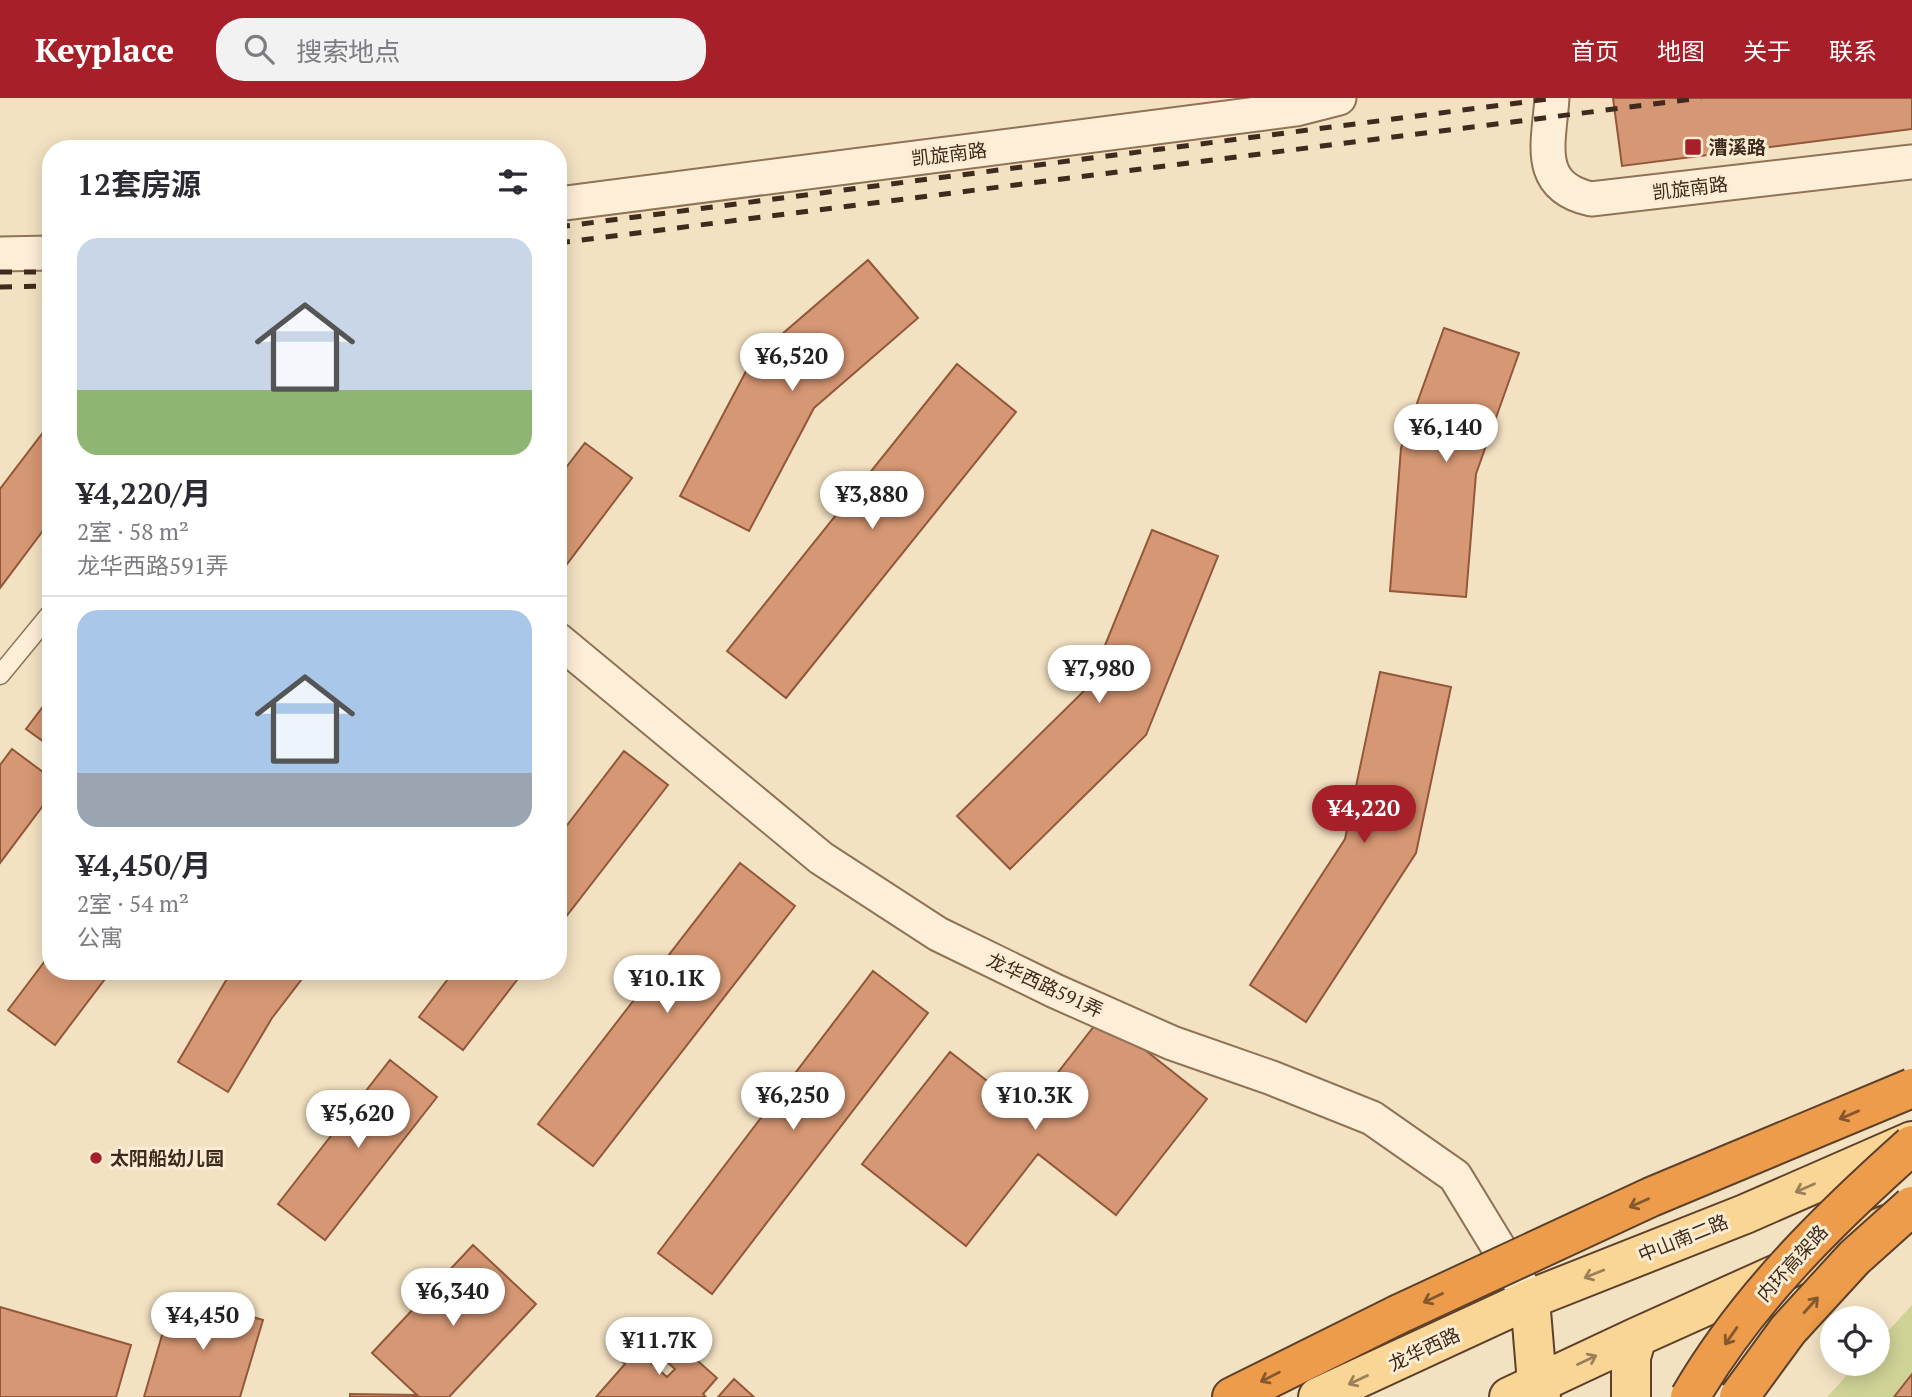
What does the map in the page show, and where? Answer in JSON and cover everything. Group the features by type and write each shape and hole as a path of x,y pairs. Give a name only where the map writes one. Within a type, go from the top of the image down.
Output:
{"highway":[{"path":"1231,1397 1397,1315 1651,1197 1912,1088"},
{"name":"内环高架路","path":"1690,1397 1750,1310 1804,1247 1912,1143"},
{"path":"1739,1397 1788,1330 1854,1258 1912,1206"}],"main road":[{"name":"中山南二路","path":"1530,1299 1745,1214 1912,1143"},
{"path":"1530,1299 1529,1393 1637,1337 1912,1213"},
{"name":"龙华西路","path":"1318,1397 1530,1299"},
{"path":"1631,1397 1631,1357 1637,1337"}],"street":[{"name":"凯旋南路","path":"567,203 1296,109 1339,98"},
{"name":"凯旋南路","path":"1552,98 1547,159 1552,174 1562,186 1576,195 1591,199 1912,162"},
{"path":"0,254 42,253"},
{"name":"龙华西路591弄","path":"567,647 821,858 938,933 1055,991 1172,1043 1272,1078 1372,1118 1455,1176 1530,1299"}],"lane":[{"path":"0,675 42,624"}],"green space":[{"path":"1912,1305 1912,1397 1827,1397 1846,1376 1890,1376 1890,1329"}],"building":[{"name":"漕溪路","path":"1613,98 1912,98 1912,129 1622,166"},
{"path":"868,260 918,318 814,408 749,531 680,496 752,360"},
{"path":"1444,328 1519,353 1476,474 1466,597 1390,591 1401,448"},
{"path":"957,364 1016,412 786,698 727,651"},
{"path":"42,434 42,532 0,588 0,489"},
{"path":"585,443 632,478 567,564 567,466"},
{"path":"1152,530 1218,556 1146,735 1010,869 957,816 1088,687"},
{"path":"1380,672 1451,687 1416,853 1306,1022 1250,985 1345,839"},
{"path":"42,708 42,741 26,729"},
{"path":"12,749 42,771 42,807 0,863 0,765"},
{"path":"624,751 668,785 567,915 567,825"},
{"path":"740,863 795,906 593,1166 538,1124"},
{"path":"42,965 42,980 104,980 55,1045 8,1010"},
{"path":"873,971 928,1013 712,1294 658,1253"},
{"path":"301,980 272,1018 228,1092 178,1062 225,982"},
{"path":"447,980 517,980 463,1050 419,1017"},
{"path":"1102,1016 1207,1099 1116,1215 1038,1154 966,1246 862,1164 950,1052 1027,1112"},
{"path":"390,1060 437,1097 325,1240 278,1204"},
{"path":"473,1245 536,1304 449,1397 350,1397 350,1394 417,1395 372,1353"},
{"path":"174,1294 263,1320 240,1397 144,1397"},
{"path":"0,1307 131,1345 116,1397 0,1397"},
{"path":"630,1344 667,1377 675,1369 667,1362 681,1346 717,1378 703,1394 706,1397 596,1397 625,1364 618,1357"},
{"path":"1912,1374 1912,1397 1894,1397"},
{"path":"734,1379 754,1397 718,1397"}],"railway":[{"path":"567,226 1556,98"},
{"path":"567,242 1701,98"},
{"path":"0,272 42,272"},
{"path":"0,287 42,286"}],"place":[{"name":"漕溪路","path":"1693,147"},
{"name":"太阳船幼儿园","path":"96,1158"}]}
